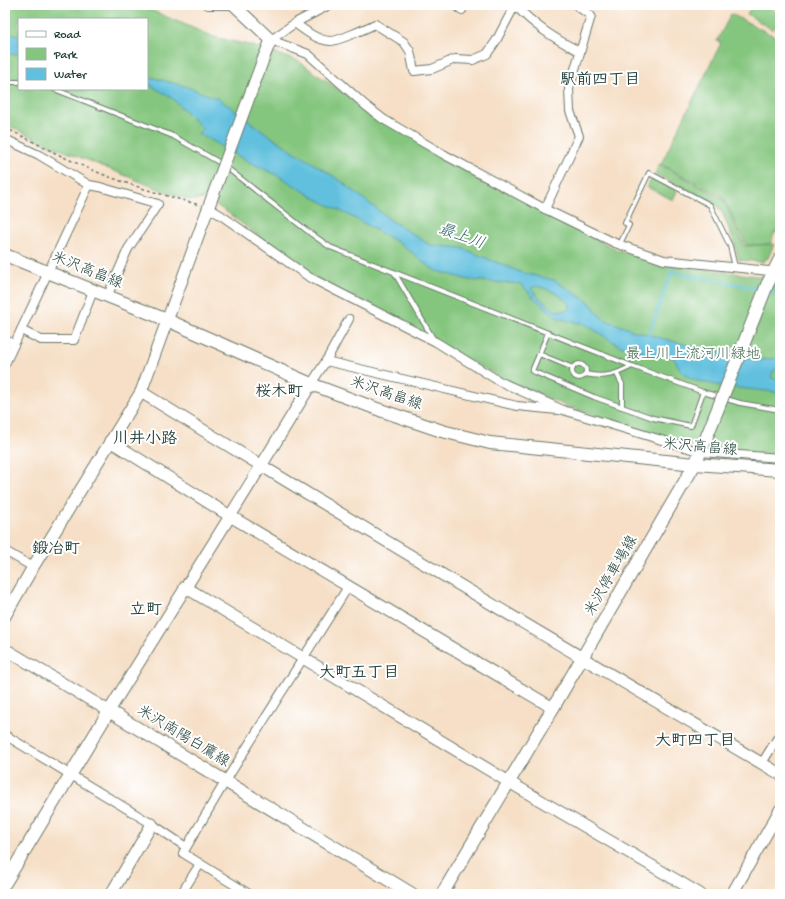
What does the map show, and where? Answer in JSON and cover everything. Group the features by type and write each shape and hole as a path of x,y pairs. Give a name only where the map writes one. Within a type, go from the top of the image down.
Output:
{"main road":[{"name":"米沢高畠線","path":"5,255 167,320 311,384 380,410 435,428 490,443 695,464 780,470"},
{"name":"米沢停車場線","path":"442,894 553,708 695,464 767,285 777,272 780,259"},
{"path":"5,883 109,711"},
{"name":"米沢南陽白鷹線","path":"109,711 412,894"}],"street":[{"path":"208,5 234,5 271,40 308,54 365,105 383,119 443,154 545,209 619,245 664,260 777,272"},
{"path":"5,616 33,567 141,392 271,40 294,23 329,5"},
{"path":"294,23 312,36 331,41 364,30 375,24 404,42 410,50 414,71 432,69 455,60 473,60 487,54 515,5 528,19 555,39 579,51"},
{"path":"545,209 579,136 570,112 569,89 579,51 591,16 576,5"},
{"path":"5,139 38,155 89,185 158,204 128,249 108,297"},
{"path":"5,364 89,185"},
{"path":"208,208 222,216 309,277 436,342 500,381 563,410"},
{"path":"21,330 41,340 74,340 93,291"},
{"path":"5,649 109,711 185,587 262,466 326,361 349,319"},
{"path":"5,340 14,344"},
{"path":"326,361 517,406 563,410 703,446 780,458"},
{"path":"141,392 582,658 780,774"},
{"path":"110,441 230,516 553,708"},
{"path":"5,551 33,567"},
{"path":"185,587 509,782 700,894"},
{"path":"244,893 183,853 225,782 348,587"},
{"path":"762,763 780,734"},
{"path":"5,735 152,824 186,847"},
{"path":"732,894 780,810"},
{"path":"111,894 152,824"},
{"path":"181,894 200,864"}],"lane":[{"path":"5,82 18,82"},
{"path":"57,90 173,136 222,164 330,247 632,366 703,392 740,403 780,410"},
{"path":"619,245 629,225 625,223 649,173 710,205 730,246 735,267"},
{"path":"394,272 436,342"},
{"path":"548,333 532,371 594,397 653,418 691,426 703,392"},
{"path":"539,354 573,368"},
{"path":"585,374 586,369 582,364 577,364 573,368 572,373 576,377 581,377 585,374 600,376 617,374 632,366"},
{"path":"617,374 622,384 622,407"}],"path":[{"path":"5,128 71,161 114,178 208,208"}],"green space":[{"name":"最上川上流河川緑地","path":"5,5 139,5 214,37 253,46 299,61 364,107 578,230 618,250 664,264 780,279 780,455 729,451 690,445 566,406 502,378 313,277 224,210 206,199 190,200 161,190 45,143 5,124"},
{"path":"752,5 765,5 780,14 780,19 773,30 747,14"},
{"path":"731,14 778,38 780,37 780,231 779,234 775,232 770,244 746,245 723,197 661,164 721,43 717,41"},
{"path":"659,164 723,199 744,246 774,244 768,258 762,262 739,260 734,242 722,212 713,202 655,174"},
{"path":"652,178 677,191 673,200 647,187"}],"water":[{"path":"5,33 18,35 18,54 5,54"},
{"path":"148,76 187,87 219,99 273,138 341,181 392,221 430,245 462,248 520,272 554,280 590,303 603,319 635,331 687,345 758,360 780,358 780,368 774,370 771,378 780,380 780,393 728,387 690,378 683,373 673,357 656,356 620,346 585,324 560,319 535,299 521,284 469,280 434,270 401,244 313,197 279,176 247,161 207,138 197,134 203,129 173,99 148,84","holes":["536,286 550,290 566,300 570,304 570,310 556,311 540,299 531,288"]}],"waterway":[{"path":"648,337 673,268"},
{"path":"672,272 761,289"},
{"path":"768,291 780,294"}],"district":[{"name":"駅前四丁目","path":"600,81"},
{"name":"桜木町","path":"279,393"},
{"name":"川井小路","path":"145,440"},
{"name":"鍛冶町","path":"56,550"},
{"name":"立町","path":"146,611"},
{"name":"大町五丁目","path":"359,674"},
{"name":"大町四丁目","path":"695,742"}],"water label":[{"name":"最上川","path":"461,238"}]}
